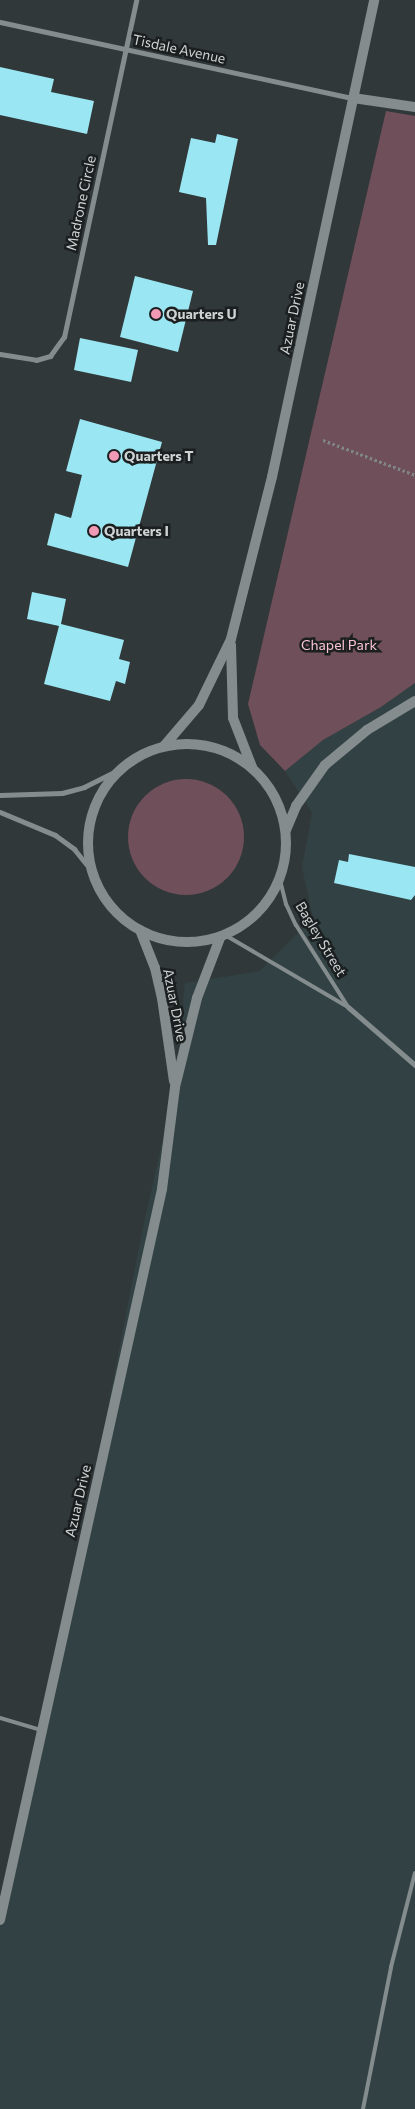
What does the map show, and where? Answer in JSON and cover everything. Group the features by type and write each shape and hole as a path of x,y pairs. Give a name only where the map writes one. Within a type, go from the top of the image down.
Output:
{"main road":[{"name":"Azuar Drive","path":"164,746 199,705 231,639 272,477 374,0"},
{"path":"353,98 415,107"},
{"name":"Azuar Drive","path":"231,639 233,718 252,769"},
{"path":"286,830 296,806 325,766 368,730 415,701"},
{"path":"188,744 212,747 233,755 252,769 269,787 280,807 286,830 286,858 280,880 255,917 222,936 192,943 164,940 140,930 113,908 102,895 92,870 88,844 90,823 98,799 122,768 140,756 164,746 188,744"},
{"name":"Azuar Drive","path":"140,930 155,968 162,998 175,1087"},
{"name":"Azuar Drive","path":"0,1920 162,1189 175,1087 197,998 222,936"}],"street":[{"name":"Madrone Circle","path":"0,354 36,360 50,356 64,336 136,0"},
{"name":"Tisdale Avenue","path":"0,22 353,98"},
{"path":"0,795 62,793 84,787 122,768"},
{"path":"0,812 55,835 74,849 92,870"},
{"name":"Bagley Street","path":"348,1007 415,1065"}],"lane":[{"name":"Bagley Street","path":"280,880 286,904 296,925 348,1007"},
{"name":"Bagley Street","path":"222,936 348,1007"},
{"path":"0,1718 41,1730"},
{"path":"363,2109 391,1967 415,1873"}],"path":[{"path":"322,440 415,475"}],"shaded area":[{"path":"415,683 415,2109 0,2109 0,1920 103,1433 142,1232 175,1087 185,983 260,971 313,918 302,867 312,813 285,771 323,740 381,707"}],"green space":[{"name":"Chapel Park","path":"386,111 415,116 415,683 381,707 323,740 285,771 260,745 248,704"},
{"path":"186,779 208,784 227,796 239,815 244,837 239,859 227,878 208,890 186,895 164,890 145,878 133,859 128,837 133,815 145,796 164,784"}],"building":[{"path":"0,67 54,79 51,92 94,101 87,134 0,115"},
{"path":"217,134 238,139 216,245 208,245 206,198 179,192 191,138 215,143"},
{"name":"Quarters U","path":"135,276 193,291 178,352 120,337"},
{"path":"80,338 138,350 131,382 74,370"},
{"path":"80,419 162,442 128,567 47,545 55,513 71,518 82,475 66,471"},
{"path":"32,592 66,599 61,624 124,640 119,659 130,662 125,684 116,681 110,701 44,684 59,626 27,619"},
{"path":"349,854 415,867 415,895 411,900 334,883 339,860 348,862"}],"place":[{"name":"Quarters U","path":"156,314"},
{"name":"Quarters T","path":"114,456"},
{"name":"Quarters I","path":"94,531"}]}
